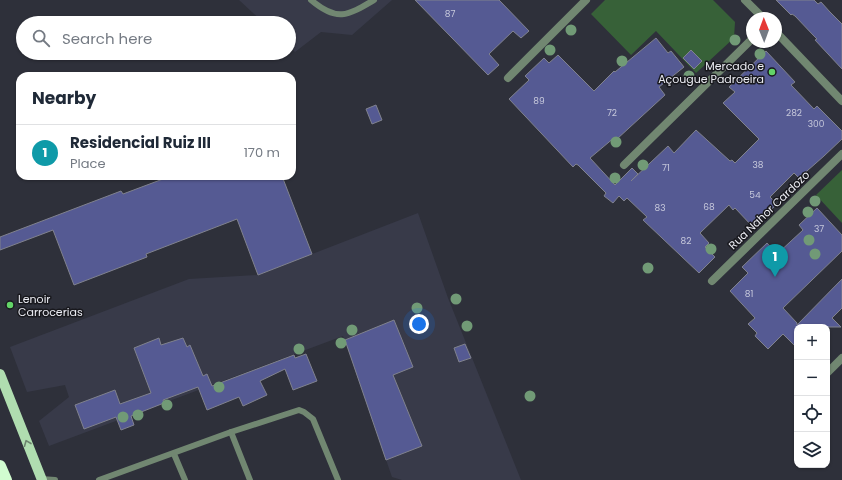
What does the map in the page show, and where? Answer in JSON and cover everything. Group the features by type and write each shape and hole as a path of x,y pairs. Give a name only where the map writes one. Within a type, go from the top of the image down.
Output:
{"highway":[{"path":"0,466 6,480"}],"main road":[{"path":"0,374 42,479"}],"street":[{"path":"508,78 586,0"},
{"path":"745,0 757,12"},
{"path":"782,38 842,101"},
{"path":"624,165 746,45"},
{"name":"Rua Nahor Cardozo","path":"712,281 842,154"},
{"path":"830,370 842,358"}],"lane":[{"path":"311,0 323,10 337,14 352,13 374,0"},
{"path":"100,480 292,411 304,412 313,419 338,480"},
{"path":"231,432 250,480"},
{"path":"174,454 185,480"},
{"path":"42,479 55,480"}],"shaded area":[{"path":"239,0 392,0 352,35 321,32 296,51 296,16 256,16"},
{"path":"418,213 448,298 521,480 402,480 392,477 343,336 49,446 39,421 69,397 65,385 27,392 10,347 189,279 258,275"}],"green space":[{"path":"605,0 713,0 735,22 734,38 696,73 656,31 631,55 591,14"},
{"path":"842,170 842,223 816,195"}],"building":[{"path":"415,0 499,0 529,31 521,38 513,31 489,54 499,65 488,75"},
{"path":"776,0 814,0 818,4 821,2 842,24 842,69 795,16 792,14 791,15"},
{"path":"656,38 668,53 671,51 684,67 659,87 665,95 617,139 615,137 590,158 615,185 632,168 638,174 631,181 668,146 674,153 696,130 730,161 732,160 735,163 759,139 723,103 735,92 729,87 766,51 795,82 791,85 814,109 817,106 842,131 842,139 824,156 799,178 794,173 770,197 777,204 758,222 752,226 735,208 733,210 729,205 700,233 709,243 705,247 715,257 699,273 643,220 647,217 627,198 624,201 619,196 613,203 604,196 606,193 578,165 576,164 573,167 509,99 529,80 525,76 544,58 549,63 558,55 594,91 614,71 615,72"},
{"path":"691,50 702,61 694,69 683,58"},
{"path":"376,105 382,120 372,124 366,109"},
{"path":"160,180 284,180 312,254 258,275 237,219 146,254 147,257 74,285 53,230 0,250 0,237 121,191 123,194"},
{"path":"817,208 842,235 842,251 783,308 797,323 794,324 794,345 783,334 768,349 755,336 757,333 748,324 755,318 730,291 748,273 742,267 767,243 777,254 803,230 799,225"},
{"path":"842,279 842,308 832,318 841,327 830,327 830,324 798,324"},
{"path":"394,320 413,367 393,375 422,446 386,460 345,340"},
{"path":"159,338 161,345 183,338 187,347 190,345 203,376 207,374 212,386 294,355 295,358 306,354 317,381 293,390 285,369 260,381 267,395 243,406 239,397 207,410 198,387 163,400 164,403 131,416 134,425 121,430 116,417 84,429 75,405 115,390 120,404 151,393 134,348"},
{"path":"465,344 471,358 459,362 454,348"}],"place":[{"name":"Mercado e Açougue Padroeira","path":"772,72"},
{"name":"Residencial Ruiz III","path":"775,277"},
{"name":"Lenoir Carrocerias","path":"10,305"}]}
